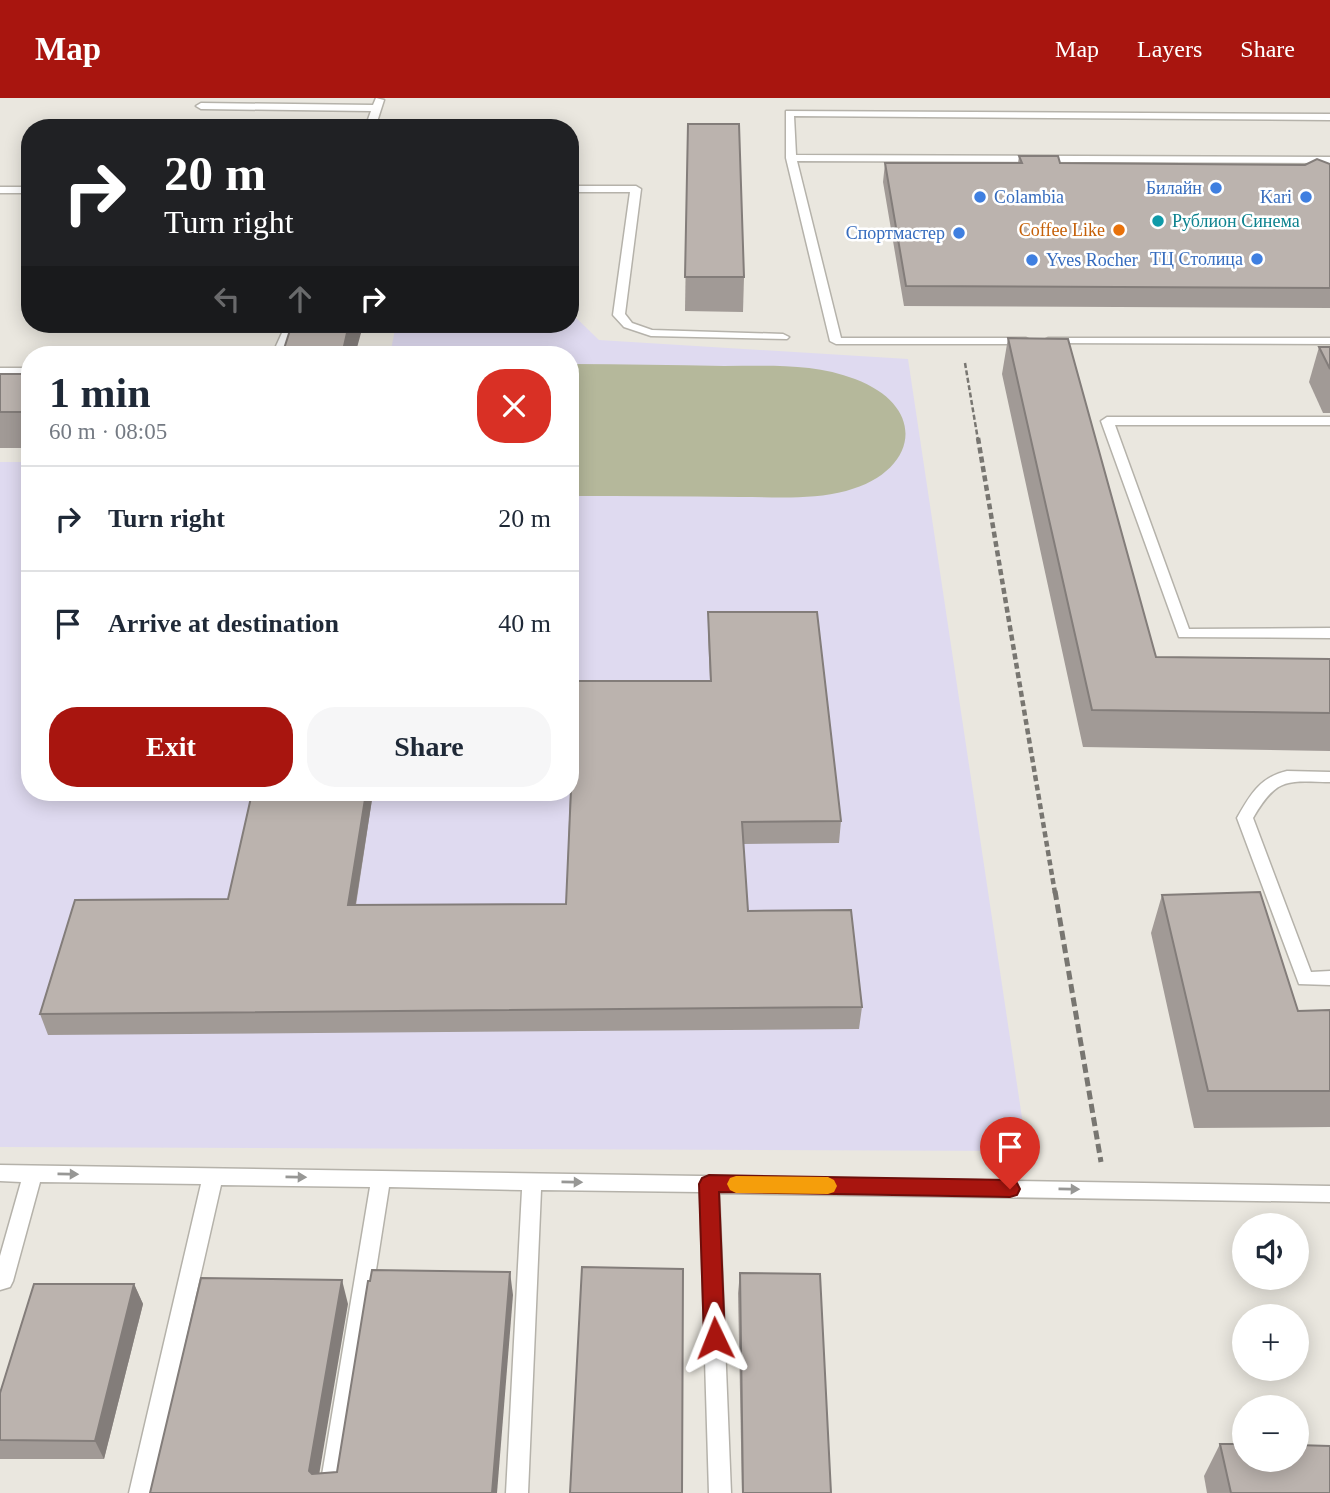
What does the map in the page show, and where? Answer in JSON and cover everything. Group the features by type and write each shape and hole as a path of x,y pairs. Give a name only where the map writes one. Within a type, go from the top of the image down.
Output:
{"lane":[{"path":"201,106 378,103"},
{"path":"1330,117 789,113 790,158 836,341 1330,341"},
{"path":"790,158 1330,160"},
{"path":"579,188 636,189 619,315 628,325 650,333 783,337"},
{"path":"0,190 21,190"},
{"path":"0,372 21,372"},
{"path":"1330,421 1107,421 1184,634 1330,634"},
{"path":"1330,777 1278,776 1260,790 1245,818 1305,979 1330,978"},
{"path":"0,1172 1330,1194"},
{"path":"1,1284 33,1173"},
{"path":"140,1493 213,1176"},
{"path":"330,1493 381,1179"},
{"path":"517,1493 531,1181"},
{"path":"709,1184 720,1493"}],"path":[{"path":"962,341 1106,1190"}],"shaded area":[{"path":"579,321 599,340 908,359 1027,1151 0,1147 0,462 21,462 21,801 579,801 579,346 392,346 394,333 579,333"}],"green space":[{"path":"579,364 774,366 823,370 855,379 879,391 895,406 904,422 905,438 900,455 888,469 870,482 846,491 793,497 579,496"}],"building":[{"path":"688,124 739,124 744,277 685,277"},
{"path":"1019,156 1058,156 1060,163 1305,165 1317,159 1330,164 1330,288 906,286 885,163 1022,163"},
{"path":"289,333 347,333 344,346 285,346"},
{"path":"1008,338 1068,339 1156,657 1330,659 1330,713 1092,710"},
{"path":"1319,347 1330,347 1330,369"},
{"path":"0,374 21,374 21,412 0,412"},
{"path":"708,612 817,612 841,821 742,822 748,911 851,910 862,1007 40,1014 75,900 228,899 250,801 365,801 348,905 566,904 571,801 579,801 579,681 711,681"},
{"path":"1260,892 1298,1011 1330,1010 1330,1091 1208,1091 1162,895"},
{"path":"582,1267 683,1269 682,1493 570,1493"},
{"path":"372,1270 510,1272 492,1493 150,1493 201,1278 342,1280 309,1471 312,1474 337,1472"},
{"path":"740,1273 820,1274 831,1493 743,1493"},
{"path":"34,1284 134,1284 95,1441 0,1440 0,1393"},
{"path":"1220,1444 1232,1444 1232,1472 1309,1472 1309,1445 1330,1446 1330,1493 1231,1493"}],"slow traffic":[{"path":"736,1184 828,1186"}],"place":[{"name":"Билайн","path":"1216,188"},
{"name":"Colambia","path":"980,197"},
{"name":"Kari","path":"1306,197"},
{"name":"Рублион Синема","path":"1158,221"},
{"name":"Coffee Like","path":"1119,230"},
{"name":"Спортмастер","path":"959,233"},
{"name":"ТЦ Столица","path":"1257,259"},
{"name":"Yves Rocher","path":"1032,260"}],"route":[{"path":"715,1338 709,1184 1010,1189"}]}
